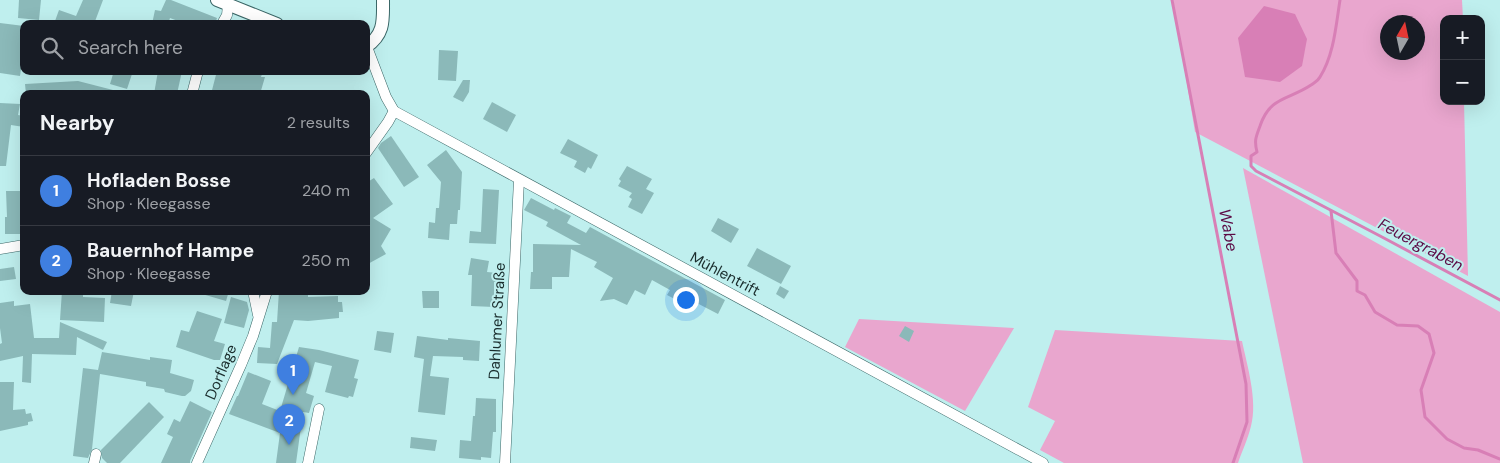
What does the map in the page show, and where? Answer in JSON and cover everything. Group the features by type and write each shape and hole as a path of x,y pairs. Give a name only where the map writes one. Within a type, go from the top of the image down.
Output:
{"street":[{"path":"370,43 378,36 382,27 382,0"},
{"path":"222,2 227,15 224,20"},
{"path":"222,2 267,20"},
{"path":"370,57 386,97 394,111 370,147"},
{"path":"193,90 197,75"},
{"name":"Mühlentrift","path":"394,111 1043,463"},
{"name":"Dahlumer Straße","path":"505,463 519,180"},
{"path":"0,249 20,246"},
{"path":"254,295 258,320"},
{"name":"Dorflage","path":"197,463 241,365 266,295"},
{"path":"308,463 319,409"}],"shaded area":[{"path":"1173,0 1462,0 1463,15 1440,15 1440,105 1464,105 1468,276 1195,132"},
{"path":"1264,6 1295,14 1307,39 1302,66 1280,82 1245,77 1238,38"},
{"path":"1243,168 1500,312 1500,463 1303,463"},
{"path":"859,319 1014,328 965,411 845,347"},
{"path":"1055,330 1242,341 1253,394 1253,416 1250,431 1238,463 1064,463 1040,450 1055,421 1028,407"}],"building":[{"path":"19,0 41,0 39,20 18,18"},
{"path":"83,0 103,0 96,20 55,20 59,10 76,16"},
{"path":"166,0 171,0 217,18 216,20 175,20 170,18 169,20 153,20 155,10 161,11"},
{"path":"0,23 20,26 20,76 0,73"},
{"path":"439,50 458,51 456,81 438,80"},
{"path":"113,75 132,75 127,89 110,84"},
{"path":"157,75 181,75 178,90 155,90"},
{"path":"216,75 262,75 261,77 265,77 261,90 212,90"},
{"path":"463,80 470,80 469,92 463,102 453,97"},
{"path":"78,81 113,90 26,90 25,84"},
{"path":"492,102 516,115 507,132 483,119"},
{"path":"0,103 20,104 18,115 20,115 20,126 11,125 6,166 0,166"},
{"path":"391,136 419,177 404,187 378,148 381,143"},
{"path":"568,139 598,155 591,169 588,167 585,173 574,167 577,161 560,153"},
{"path":"446,150 462,172 460,210 458,210 457,224 450,224 449,240 428,238 429,222 435,223 436,208 439,208 441,182 427,165"},
{"path":"627,166 652,179 646,189 654,193 642,214 628,207 632,199 629,197 632,193 618,186 621,181 619,179"},
{"path":"374,178 393,204 373,218 391,229 381,246 386,254 370,263 370,180"},
{"path":"483,189 499,190 496,244 469,243 470,231 481,232"},
{"path":"6,191 20,191 20,234 5,234 5,217 7,217"},
{"path":"531,198 554,210 555,208 571,216 567,223 586,233 590,227 725,300 718,314 691,300 688,306 667,295 670,290 652,280 645,295 635,290 627,305 614,299 600,301 613,278 594,267 597,262 571,249 569,277 552,277 552,289 530,289 531,272 533,272 533,244 581,245 546,226 548,222 524,210"},
{"path":"718,218 739,229 731,243 711,231"},
{"path":"757,248 791,266 781,284 747,266"},
{"path":"471,258 489,261 487,272 498,273 497,282 494,282 494,307 471,306 472,275 468,275"},
{"path":"14,267 16,279 0,281 0,269"},
{"path":"780,286 789,291 784,299 776,294"},
{"path":"422,291 439,291 439,308 423,308"},
{"path":"62,295 105,298 104,322 60,320"},
{"path":"111,295 133,295 131,306 110,303"},
{"path":"205,295 228,295 226,301"},
{"path":"279,295 308,295 308,297 338,296 338,302 342,302 343,312 339,312 339,318 308,321 294,320 277,364 257,363 258,347 270,348 272,322 277,322"},
{"path":"231,297 247,302 249,310 244,328 224,323"},
{"path":"14,301 14,306 30,304 34,338 59,338 60,322 107,342 103,350 77,337 76,355 32,354 31,383 22,382 23,356 0,361 0,344 2,343 0,303"},
{"path":"197,311 222,319 214,341 225,344 220,360 214,360 176,347 181,330 189,332"},
{"path":"905,326 914,331 909,342 899,336"},
{"path":"377,331 394,333 391,353 374,350"},
{"path":"417,336 448,340 448,338 480,341 479,361 463,360 463,357 433,356 430,376 449,378 445,415 418,412 424,359 414,357"},
{"path":"299,347 359,360 354,378 358,379 353,397 349,396 348,398 325,392 332,366 315,362 306,393 314,396 309,413 303,412 296,463 276,463 280,433 229,414 248,372 271,381 262,404 280,411"},
{"path":"102,352 150,360 150,357 172,360 170,373 194,380 191,391 182,396 165,392 164,389 146,386 146,382 100,374 92,449 88,458 73,456 83,368 98,370"},
{"path":"0,382 14,382 13,410 25,409 26,414 31,413 33,421 28,422 28,425 0,431"},
{"path":"476,398 496,399 496,432 493,432 491,458 481,457 481,460 459,458 460,440 471,441"},
{"path":"190,401 212,412 190,463 161,463 173,437 167,434 174,419 180,422"},
{"path":"149,402 164,417 120,463 107,463 102,458 101,450"},
{"path":"411,437 437,440 435,451 410,448"}],"waterway":[{"name":"Wabe","path":"1172,0 1246,384 1247,422 1233,463"},
{"name":"Feuergraben","path":"1340,0 1334,40 1325,68 1316,81 1303,90 1281,100 1269,109 1264,116 1257,136 1257,152 1251,156 1251,166 1256,171 1500,300"},
{"path":"1331,211 1336,253 1357,281 1357,291 1365,295 1375,312 1397,325 1418,326 1429,334 1434,353 1421,390 1425,417 1447,439 1464,448 1478,450 1500,459"}],"place":[{"name":"Hofladen Bosse","path":"293,395"},
{"name":"Bauernhof Hampe","path":"289,445"}]}
